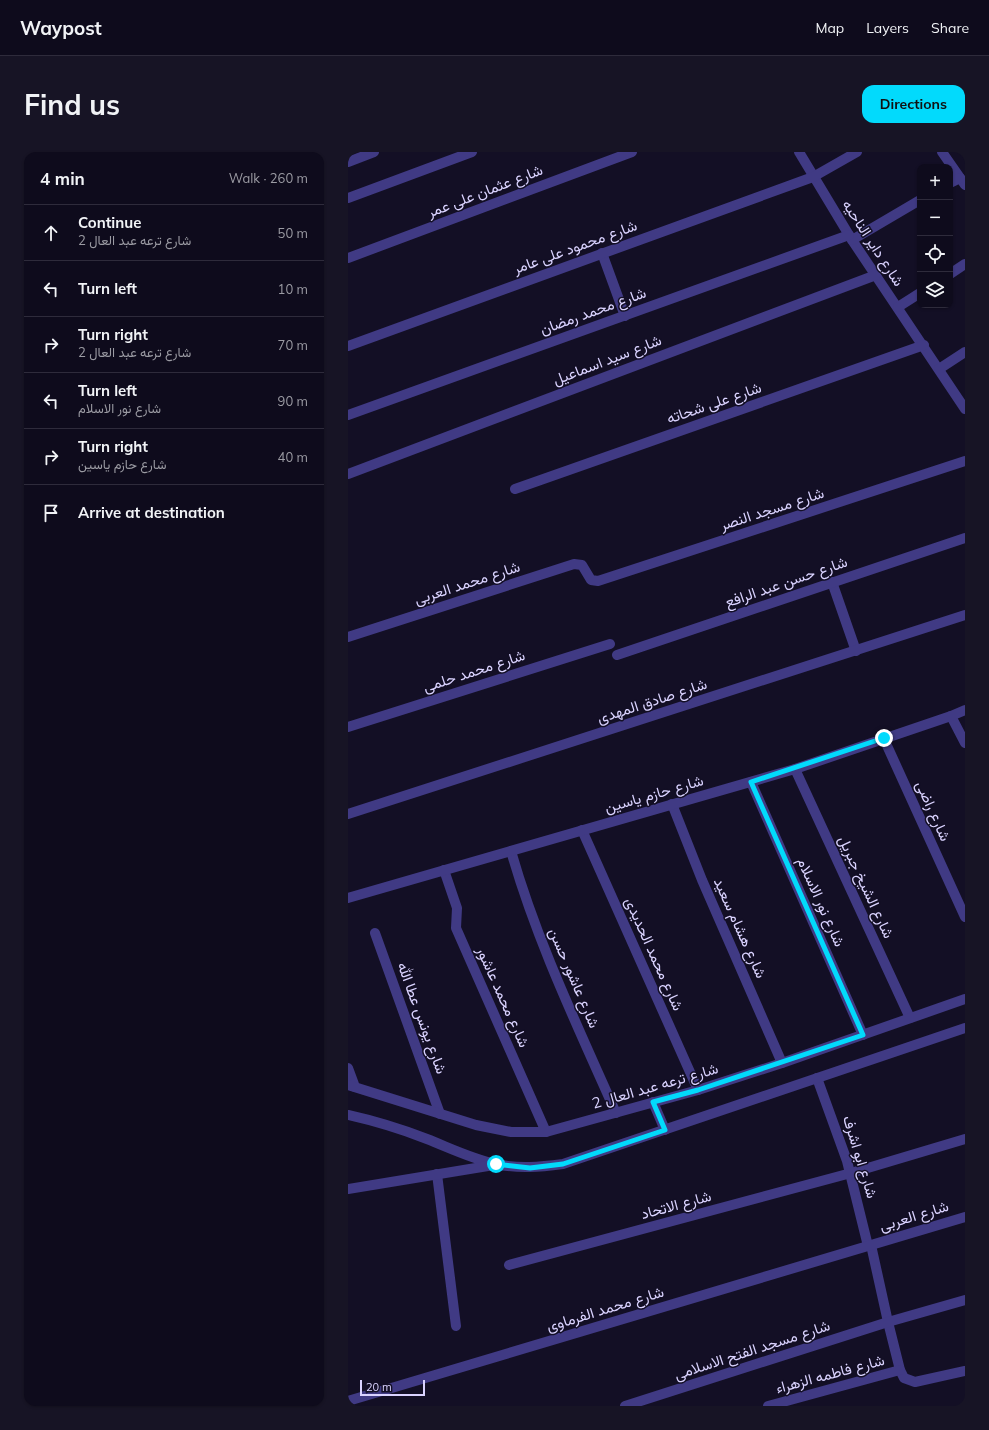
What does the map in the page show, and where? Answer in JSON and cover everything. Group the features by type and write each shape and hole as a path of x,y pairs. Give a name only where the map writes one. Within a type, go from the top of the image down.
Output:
{"street":[{"path":"348,162 374,152"},
{"path":"348,198 472,152"},
{"name":"شارع عثمان على عمر","path":"348,258 632,152"},
{"name":"شارع داير الناحيه","path":"799,152 850,237 924,345 965,409"},
{"name":"شارع محمود على عامر","path":"348,346 813,177 857,152"},
{"path":"942,152 962,182"},
{"name":"شارع محمد رمضان","path":"348,415 850,237 917,202"},
{"path":"602,253 625,316"},
{"path":"953,272 965,264"},
{"name":"شارع سيد اسماعيل","path":"348,474 876,275"},
{"path":"898,307 917,295"},
{"name":"شارع على شحاته","path":"515,489 924,345"},
{"path":"939,369 965,352"},
{"name":"شارع مسجد النصر","path":"589,577 591,580 598,581 965,461"},
{"name":"شارع حسن عبد الرافع","path":"617,655 965,538"},
{"name":"شارع محمد العربى","path":"348,637 574,564 582,565 589,577"},
{"path":"832,582 856,651"},
{"name":"شارع صادق المهدى","path":"348,814 965,615"},
{"name":"شارع محمد حلمى","path":"348,727 610,644"},
{"name":"شارع حازم ياسين","path":"348,898 795,769 965,710"},
{"path":"951,716 965,743"},
{"name":"شارع راضى","path":"884,738 965,917"},
{"name":"شارع الشيخ جبريل","path":"795,769 910,1018"},
{"name":"شارع نور الاسلام","path":"751,782 863,1035"},
{"name":"شارع هشام سعيد","path":"672,804 702,880 782,1063"},
{"name":"شارع محمد الحديدى","path":"582,830 698,1090"},
{"name":"شارع عاشور حسن","path":"511,851 538,935 616,1113"},
{"name":"شارع محمد عاشور","path":"444,870 457,908 456,928 546,1132"},
{"name":"شارع يونس عطا الله","path":"375,933 440,1114"},
{"name":"شارع ترعه عبد العال 2","path":"352,1086 476,1125 511,1132 546,1132 698,1090 782,1063 965,999"},
{"path":"348,1115 378,1122 425,1138 471,1157 496,1164 530,1168 563,1164 965,1028"},
{"path":"348,1068 352,1086"},
{"name":"شارع ابو اشرف","path":"817,1078 834,1119 851,1173 900,1370"},
{"path":"653,1102 665,1130"},
{"name":"شارع الاتحاد","path":"509,1265 851,1173 965,1139"},
{"path":"348,1189 496,1164"},
{"path":"437,1174 456,1326"},
{"name":"شارع العربى","path":"870,1246 965,1217"},
{"name":"شارع محمد الفرماوى","path":"348,1401 870,1246"},
{"name":"شارع مسجد الفتح الاسلامى","path":"625,1406 888,1322 965,1300"},
{"path":"900,1370 904,1378 915,1382 965,1371"},
{"name":"شارع فاطمه الزهراء","path":"768,1406 900,1370"}],"route":[{"path":"496,1164 530,1168 563,1164 665,1130 653,1102 698,1090 863,1035 751,782 795,769 884,738"}]}
